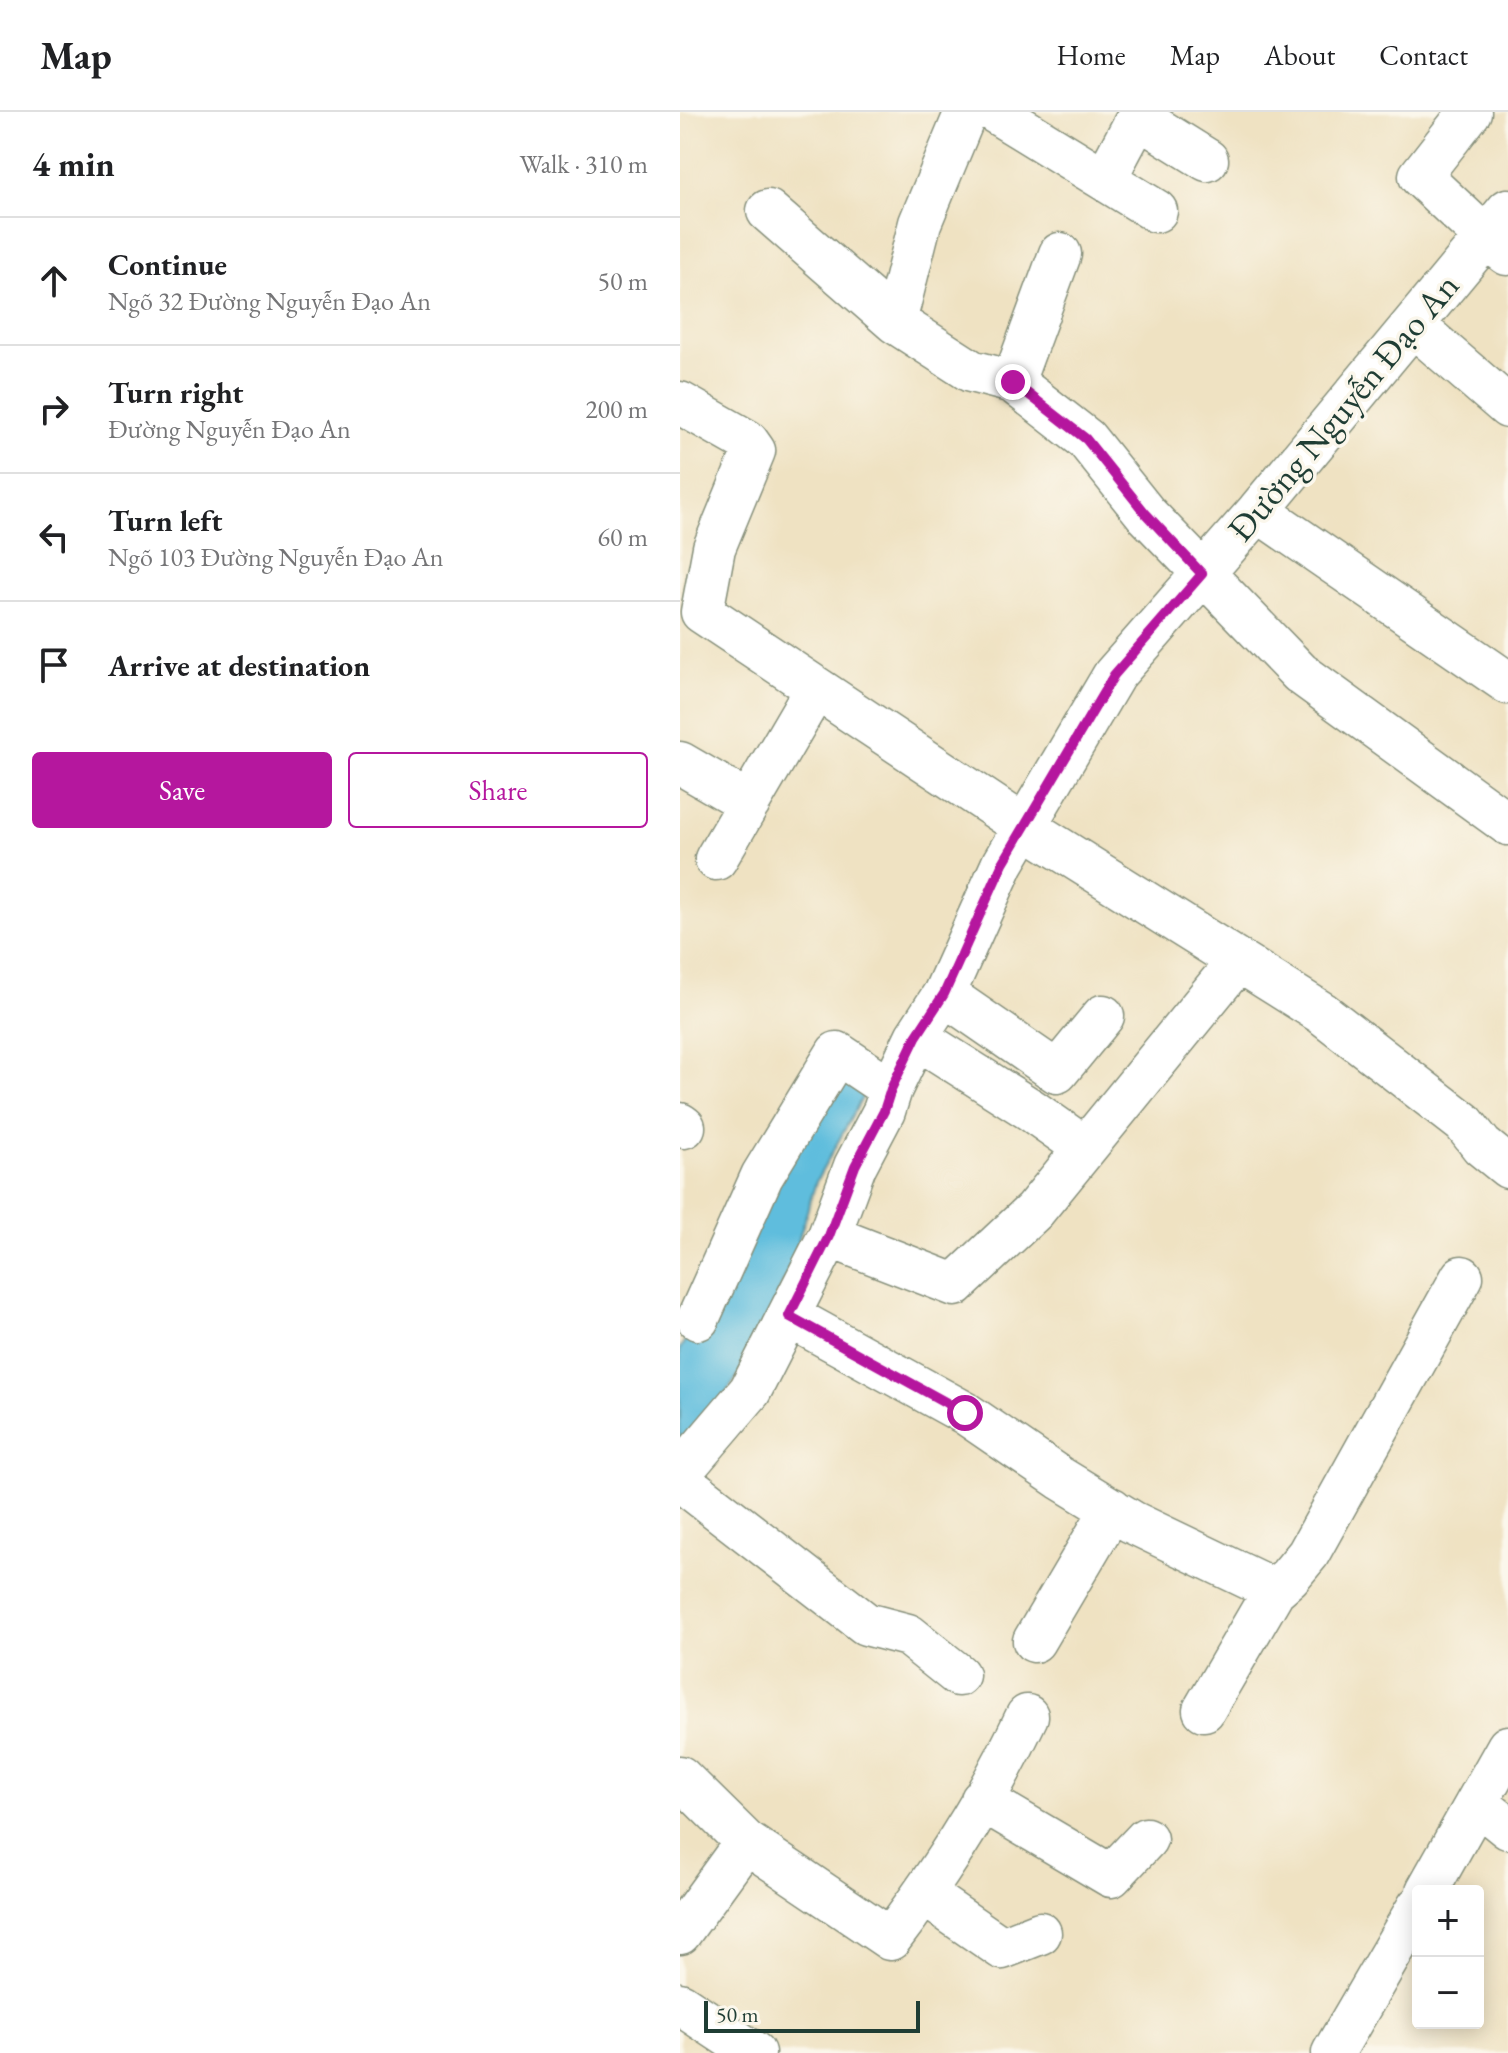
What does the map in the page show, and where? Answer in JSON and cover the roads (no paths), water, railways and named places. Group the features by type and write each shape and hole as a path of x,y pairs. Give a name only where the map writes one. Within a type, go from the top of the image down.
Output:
{"street":[{"path":"895,322 920,223 966,112"},
{"path":"995,112 1156,211"},
{"path":"1470,112 1420,176 1500,234"},
{"path":"1105,179 1138,117 1207,160"},
{"path":"768,211 895,322 971,371 1013,382 1086,439 1146,514 1300,673 1508,824"},
{"name":"Đường Nguyễn Đạo An","path":"680,1473 750,1391 829,1236 855,1166 884,1111 916,1037 944,994 1003,863 1114,675 1258,511 1413,325 1500,234"},
{"path":"1013,382 1060,254"},
{"path":"1413,325 1508,407"},
{"path":"680,403 747,441 754,451 714,548 691,624 816,688 1025,827 1322,1013 1464,1123 1482,1146 1508,1167"},
{"path":"1258,511 1508,683"},
{"path":"716,859 816,688"},
{"path":"680,763 749,803"},
{"path":"829,1236 955,1285 1034,1211 1238,961"},
{"path":"944,994 1057,1072 1103,1016"},
{"path":"916,1037 1085,1148"},
{"path":"698,1319 762,1176 837,1053 891,1089"},
{"path":"1204,1710 1274,1590 1308,1554 1462,1277"},
{"path":"789,1316 965,1413 1060,1478 1132,1522 1274,1590"},
{"path":"680,1480 866,1624 908,1635 958,1675"},
{"path":"1034,1641 1112,1509"},
{"path":"680,1777 746,1842 890,1939 925,1895 1008,1757 1027,1716"},
{"path":"1432,1885 1492,1815 1508,1747"},
{"path":"982,1800 1111,1876 1146,1839"},
{"path":"680,1933 746,1842"},
{"path":"925,1895 1002,1948 1040,1933"},
{"path":"1333,2053 1412,1917"},
{"path":"680,2004 754,2053"}],"water":[{"path":"838,1069 867,1089 816,1182 794,1255 764,1329 736,1379 680,1456 680,1349"}]}
